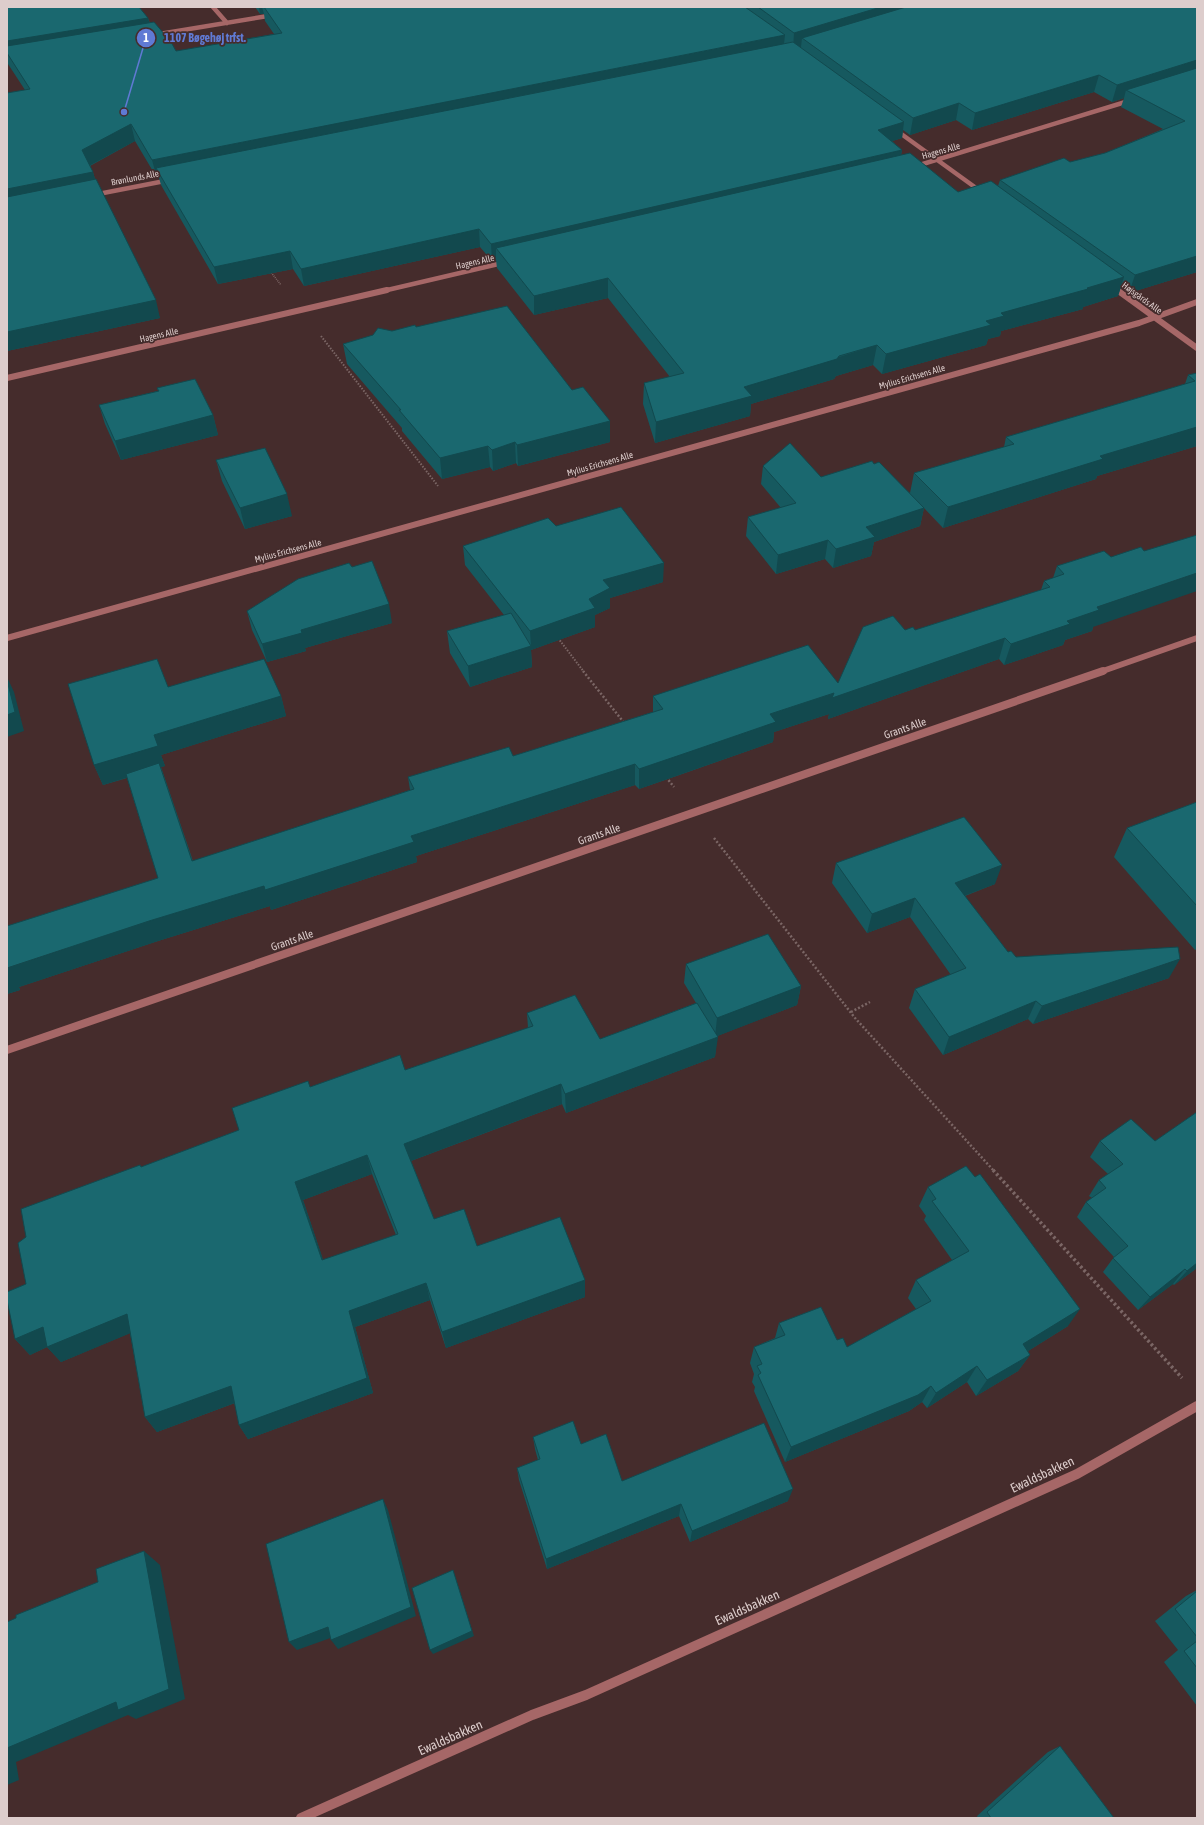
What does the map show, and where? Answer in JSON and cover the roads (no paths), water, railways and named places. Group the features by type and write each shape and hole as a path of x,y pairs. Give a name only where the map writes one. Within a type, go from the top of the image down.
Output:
{"street":[{"path":"213,7 227,23"},
{"path":"148,36 280,14"},
{"name":"Hagens Alle","path":"908,168 939,161 1137,98"},
{"path":"887,124 990,198"},
{"name":"Brønlunds Alle","path":"85,197 179,178"},
{"name":"Hagens Alle","path":"7,378 301,311 511,261"},
{"name":"Højsgårds Alle","path":"1105,281 1197,348"},
{"name":"Mylius Erichsens Alle","path":"7,638 1156,318 1197,302"},
{"name":"Grants Alle","path":"7,1050 1197,638"},
{"name":"Ewaldsbakken","path":"301,1818 532,1715 586,1695 1077,1474 1197,1406"}],"place":[{"name":"1107 Bøgehøj trfst.","path":"124,112"}]}
